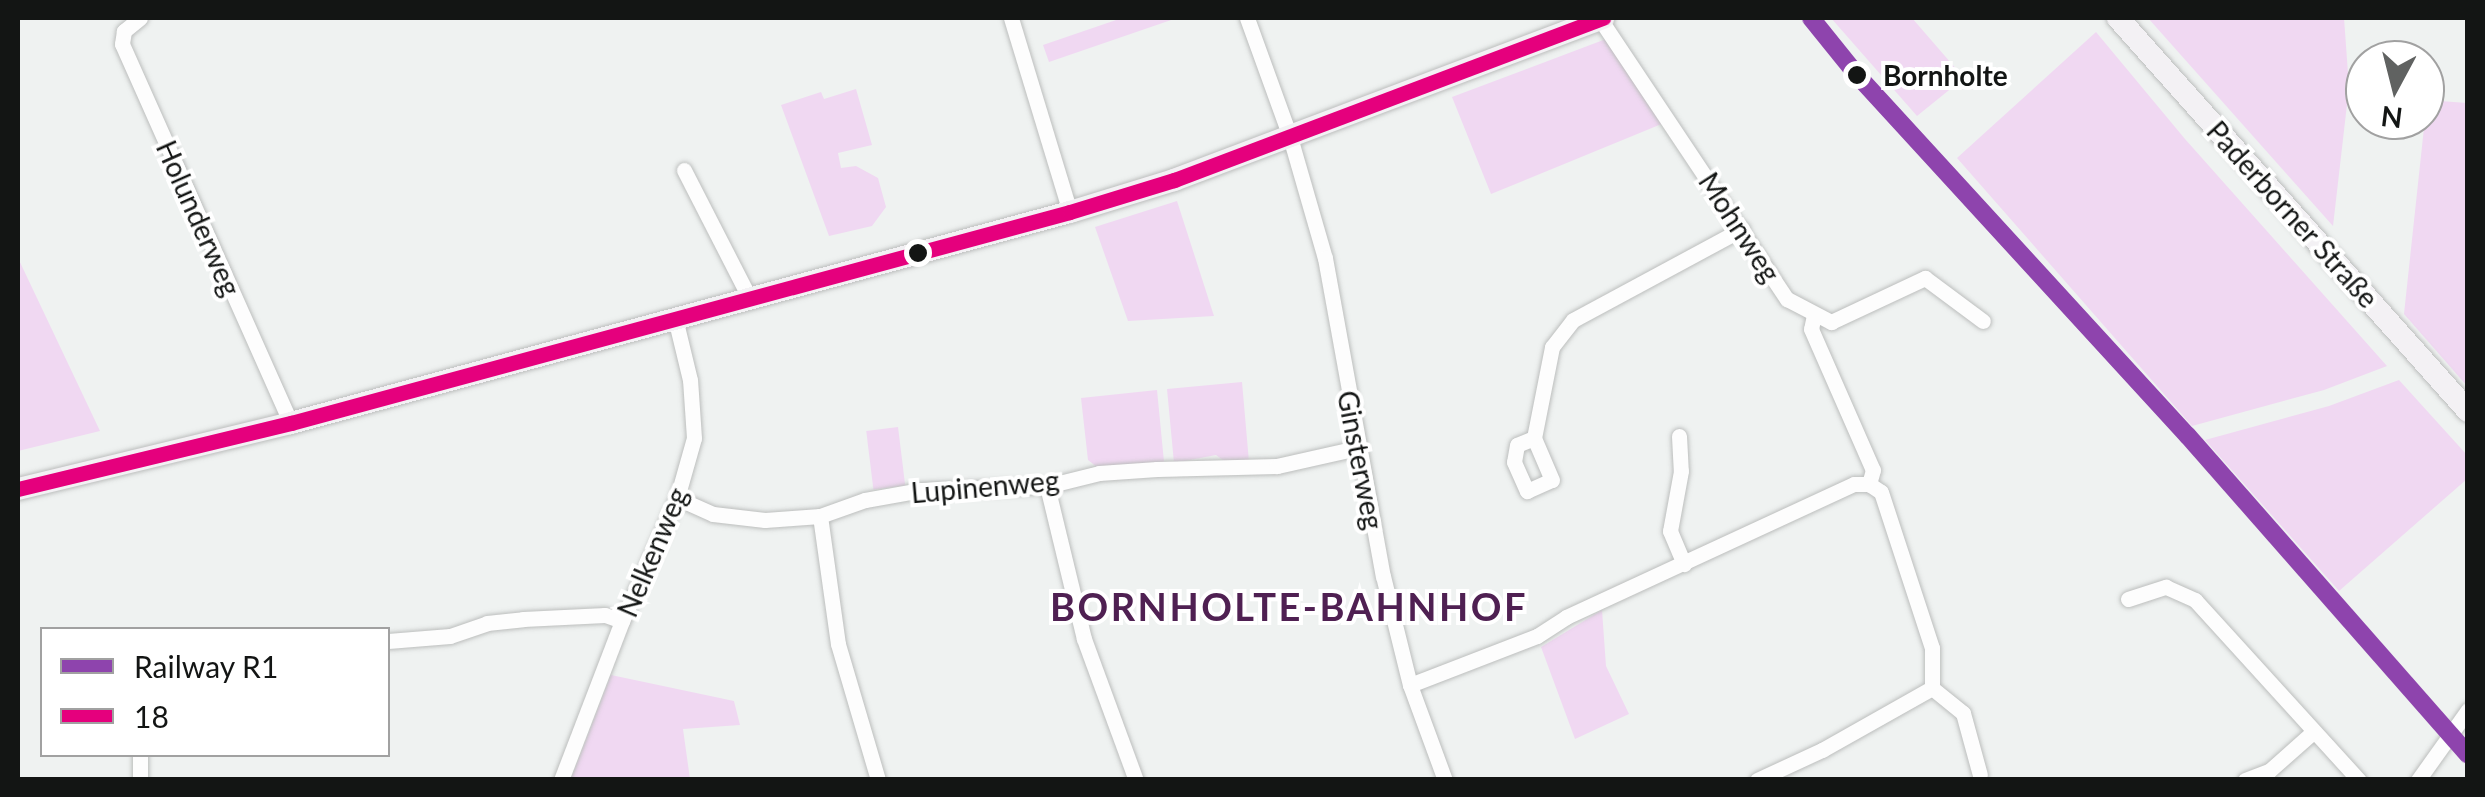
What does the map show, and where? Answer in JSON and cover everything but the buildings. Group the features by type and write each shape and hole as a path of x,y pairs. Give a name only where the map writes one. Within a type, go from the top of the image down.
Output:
{"street":[{"name":"Holunderweg","path":"140,18 124,31 122,44 291,423"},
{"path":"1012,18 1070,212"},
{"name":"Ginsterweg","path":"1248,18 1290,137 1325,258 1358,448 1410,685 1445,780"},
{"path":"18,489 291,423 1070,212 1290,137 1602,18"},
{"name":"Mohnweg","path":"1602,18 1787,299 1814,314"},
{"name":"Paderborner Straße","path":"2118,18 2468,411"},
{"path":"684,170 750,298"},
{"path":"1534,438 1552,347 1573,320 1742,229"},
{"path":"1869,484 1873,470 1811,329 1814,314 1831,322 1924,278 1983,321"},
{"name":"Nelkenweg","path":"562,780 622,621 677,498 694,438 694,404 675,318"},
{"path":"1679,436 1682,471 1670,531 1684,564"},
{"name":"Lupinenweg","path":"677,498 714,514 765,520 820,516 865,500 922,490 1047,486 1099,473 1277,466 1358,448"},
{"path":"1410,685 1538,636 1566,617 1854,484 1869,484 1881,492 1932,648 1932,688"},
{"path":"1047,486 1084,639 1136,780"},
{"path":"820,516 838,644 878,780"},
{"path":"2128,599 2166,587 2195,600 2359,780"},
{"path":"390,641 450,636 523,619 605,615 622,621"},
{"path":"1932,688 1963,714 1980,775"},
{"path":"1757,780 1822,750 1932,688"},
{"path":"2418,780 2468,710"},
{"path":"2245,780 2269,772 2313,732"}],"shaded area":[{"path":"1122,18 1177,18 1049,62 1043,45"},
{"path":"1831,18 1912,18 1964,78 1917,116"},
{"path":"2148,18 2344,18 2345,122 2333,226"},
{"path":"2096,32 2185,139 2387,366 2324,390 2192,426 1957,158"},
{"path":"1606,39 1664,123 1491,194 1452,97"},
{"path":"856,89 872,145 838,153 841,168 856,166 878,178 886,207 872,226 829,236 781,105 821,92 824,99"},
{"path":"2445,101 2467,103 2467,386 2404,314 2423,140 2445,140"},
{"path":"1177,201 1214,316 1128,321 1095,227"},
{"path":"18,258 100,431 18,451"},
{"path":"2399,380 2467,455 2467,479 2339,591 2205,440 2329,406"},
{"path":"1242,382 1249,462 1227,463 1216,455 1174,463 1167,389"},
{"path":"1157,390 1164,462 1097,467 1088,460 1081,398"},
{"path":"898,427 905,486 873,489 866,431"},
{"path":"1602,610 1606,666 1629,714 1575,739 1541,647"},
{"path":"611,675 734,701 740,725 683,729 690,779 571,779"}],"rail line":[{"name":"R1","path":"1811,18 1857,75 2188,436 2468,755"}],"transit line":[{"name":"18","path":"18,489 291,423 1070,212 1174,180 1603,18"}],"place":[{"name":"Bornholte","path":"1857,75"}],"district":[{"name":"BORNHOLTE-BAHNHOF","path":"1289,607"}]}
